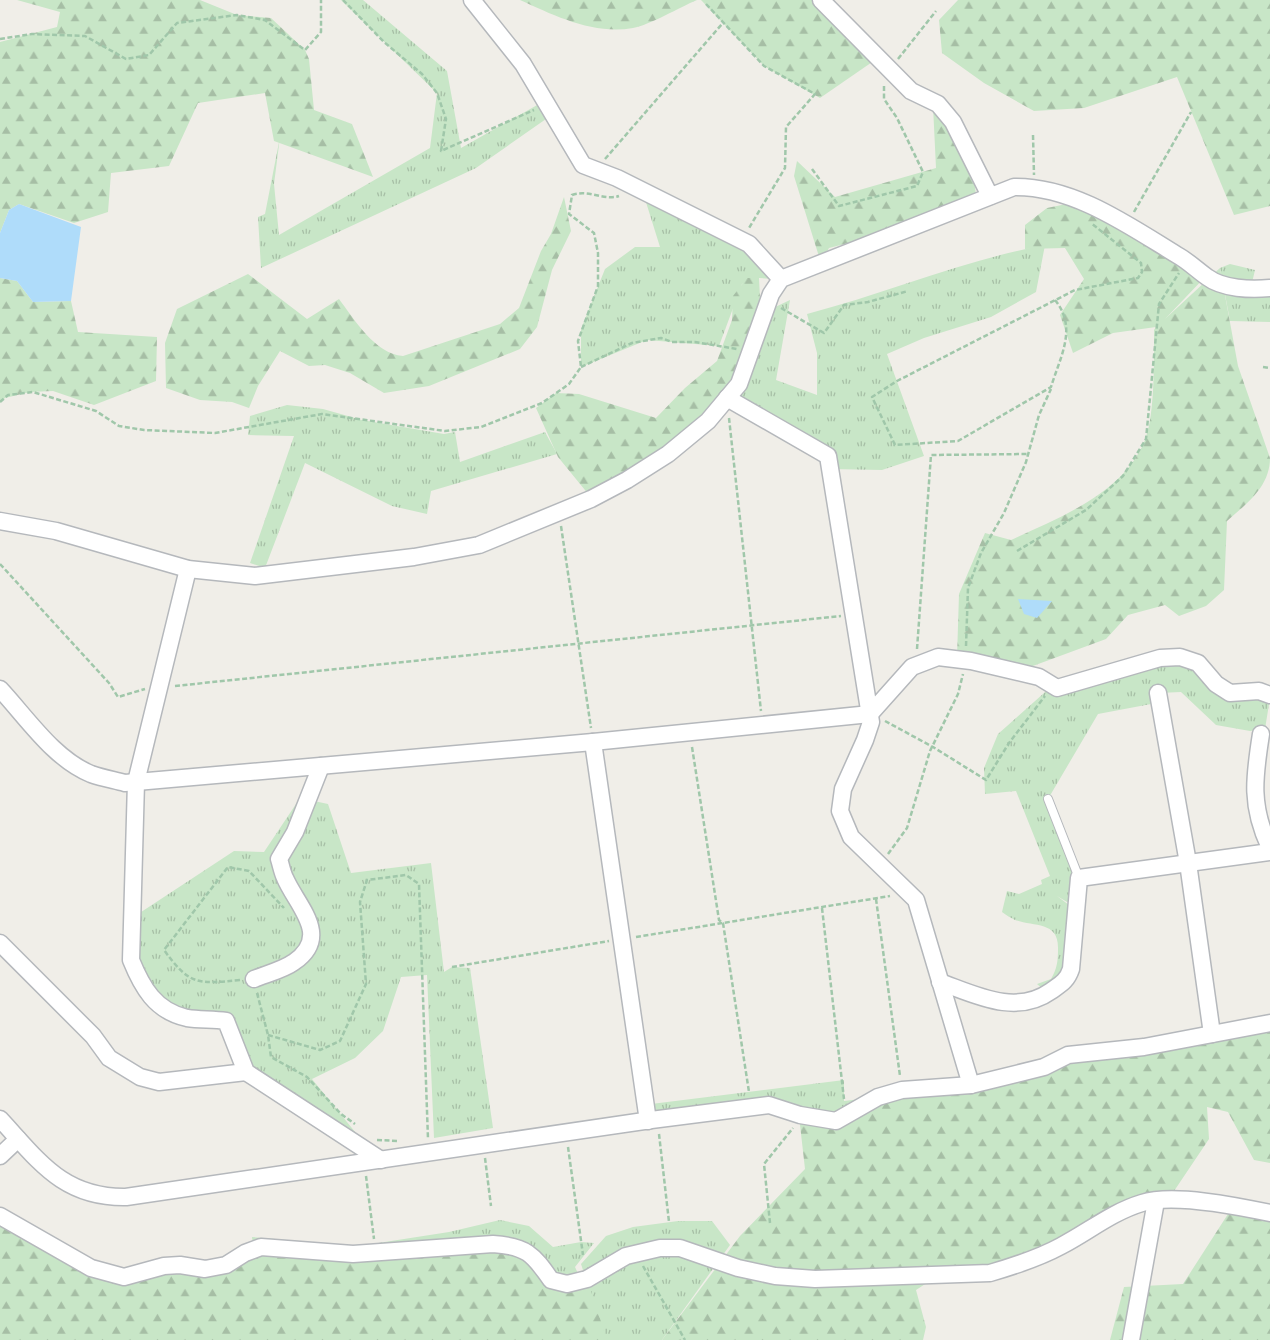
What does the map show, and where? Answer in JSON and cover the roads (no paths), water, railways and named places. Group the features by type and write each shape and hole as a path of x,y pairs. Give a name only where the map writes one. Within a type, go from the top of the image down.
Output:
{"street":[{"path":"472,0 523,64 583,165 633,186 749,244 781,279"},
{"path":"821,0 911,91 938,104 953,122 990,196"},
{"path":"0,521 56,531 188,569 255,576 431,555 479,545 558,512 627,480 668,454 708,421 739,384 769,300 781,279 1014,187 1034,187 1081,201 1127,225 1187,262 1209,279 1228,286 1270,288"},
{"path":"727,398 828,456 871,722 844,789 840,811 851,837 916,900 971,1085"},
{"path":"188,569 157,688 136,782 131,960 142,986 162,1008 187,1018 226,1021 246,1072 381,1160"},
{"path":"0,689 58,752 77,767 92,775 125,783 594,742 870,714 916,665 938,658 966,660 1039,677 1057,688 1160,658 1180,657 1198,663 1216,684 1230,693 1258,691 1270,695"},
{"path":"1158,693 1188,863 1212,1034"},
{"path":"940,982 988,1000 1019,1004 1046,995 1067,980 1071,969 1079,878 1270,850 1255,808 1255,773 1261,734"},
{"path":"594,742 621,940 653,1120"},
{"path":"254,979 293,962 309,947 312,931 306,914 284,878 280,859 295,832 321,766"},
{"path":"0,943 93,1036 109,1058 140,1077 159,1082 246,1072"},
{"path":"0,1119 44,1167 69,1185 87,1193 107,1198 126,1197 653,1120 769,1105 800,1115 836,1121 878,1097 902,1090 971,1085 1044,1066 1068,1055 1144,1047 1270,1022"},
{"path":"0,1156 18,1139"},
{"path":"0,1216 92,1268 124,1277 164,1266 180,1265 205,1269 226,1266 245,1253 261,1247 353,1254 493,1244 513,1245 528,1251 539,1262 551,1280 567,1284 587,1279 626,1256 660,1248 680,1248 738,1268 775,1276 815,1279 990,1273 1018,1265 1061,1246 1109,1217 1143,1202 1182,1199 1270,1213"},
{"path":"1131,1340 1156,1201"}],"lane":[{"path":"1048,799 1079,878"}],"water":[{"path":"19,204 81,227 71,301 33,302 17,281 0,278 0,233 9,210"},
{"path":"1018,599 1052,601 1037,618 1024,614"}]}
